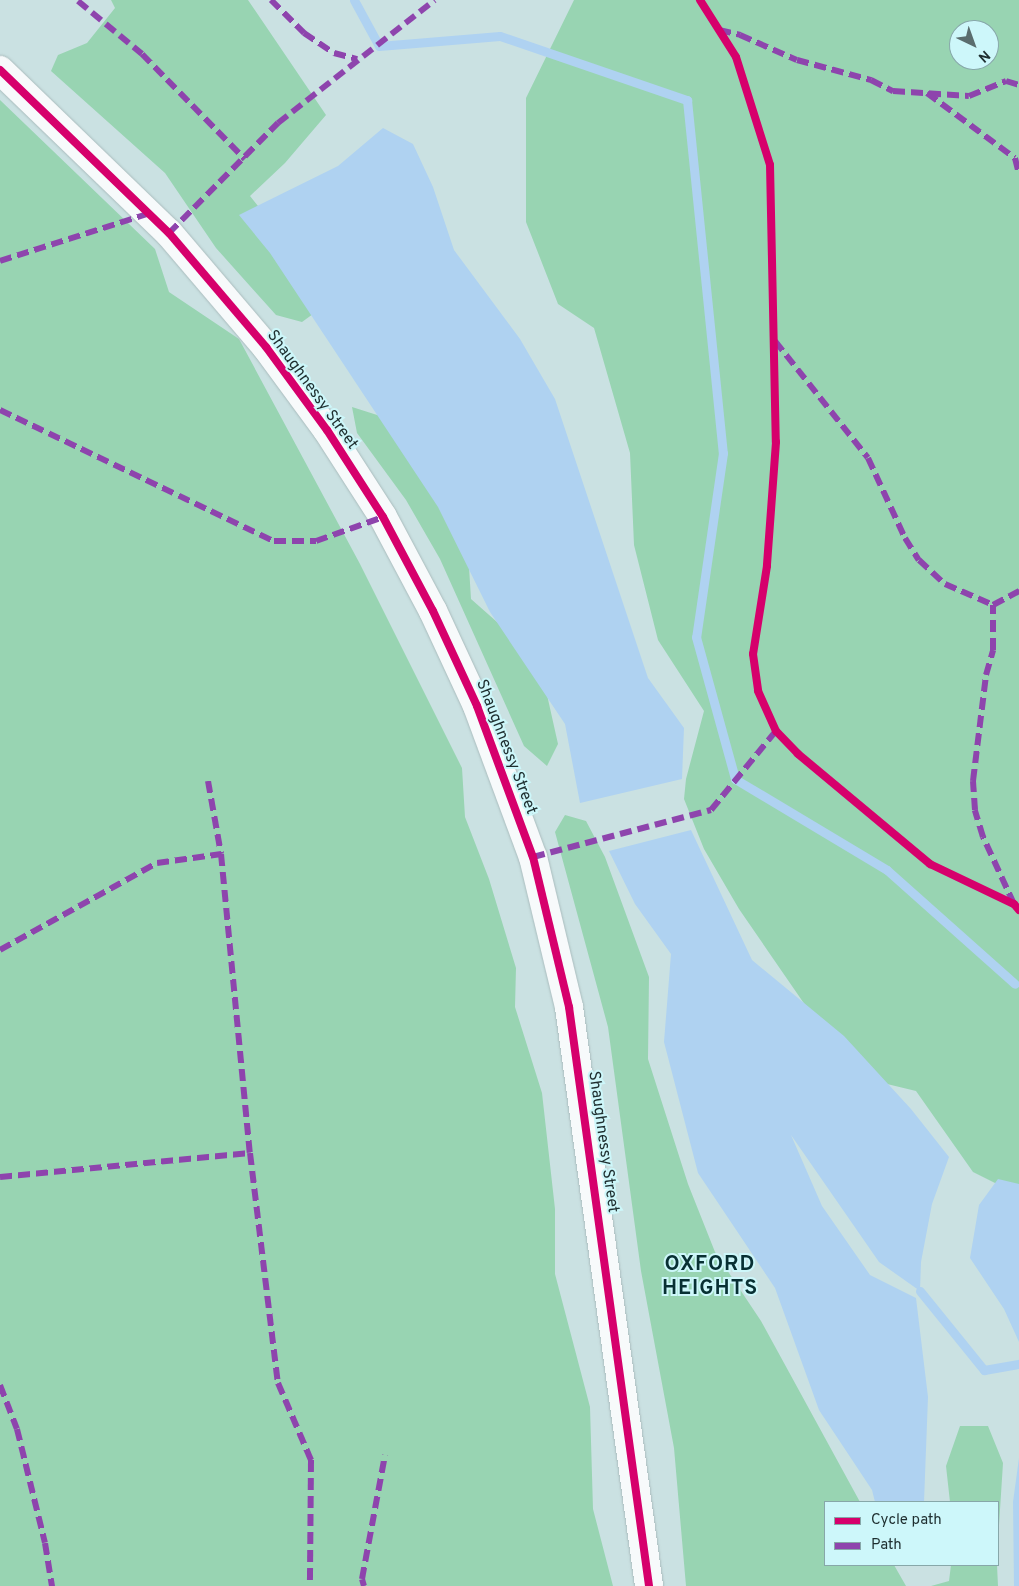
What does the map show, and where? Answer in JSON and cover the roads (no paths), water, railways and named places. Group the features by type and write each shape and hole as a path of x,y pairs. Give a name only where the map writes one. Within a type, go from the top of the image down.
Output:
{"street":[{"name":"Shaughnessy Street","path":"0,70 169,233 266,347 327,430 382,517 433,611 477,706 533,857 569,1007 648,1586"}],"water":[{"path":"383,128 413,144 433,187 454,250 520,339 555,399 648,678 684,728 682,779 580,803 565,724 490,612 438,507 270,253 239,215 338,166"},
{"path":"691,830 752,960 844,1036 911,1109 949,1157 932,1204 921,1262 920,1291 879,1262 791,1135 822,1206 870,1275 916,1298 928,1397 924,1501 875,1501 872,1490 819,1410 775,1288 698,1173 664,1042 671,954 635,904 609,851"},
{"path":"998,1179 1019,1184 1019,1342 1004,1309 970,1258 979,1205"},
{"path":"1019,1458 1019,1586 1014,1586 1013,1502"}],"waterway":[{"path":"354,0 379,46 500,36 687,100 723,453 696,637 735,779 887,870 1015,984"},
{"path":"920,1291 984,1370 1019,1364"}],"district":[{"name":"OXFORD HEIGHTS","path":"710,1277"}]}
